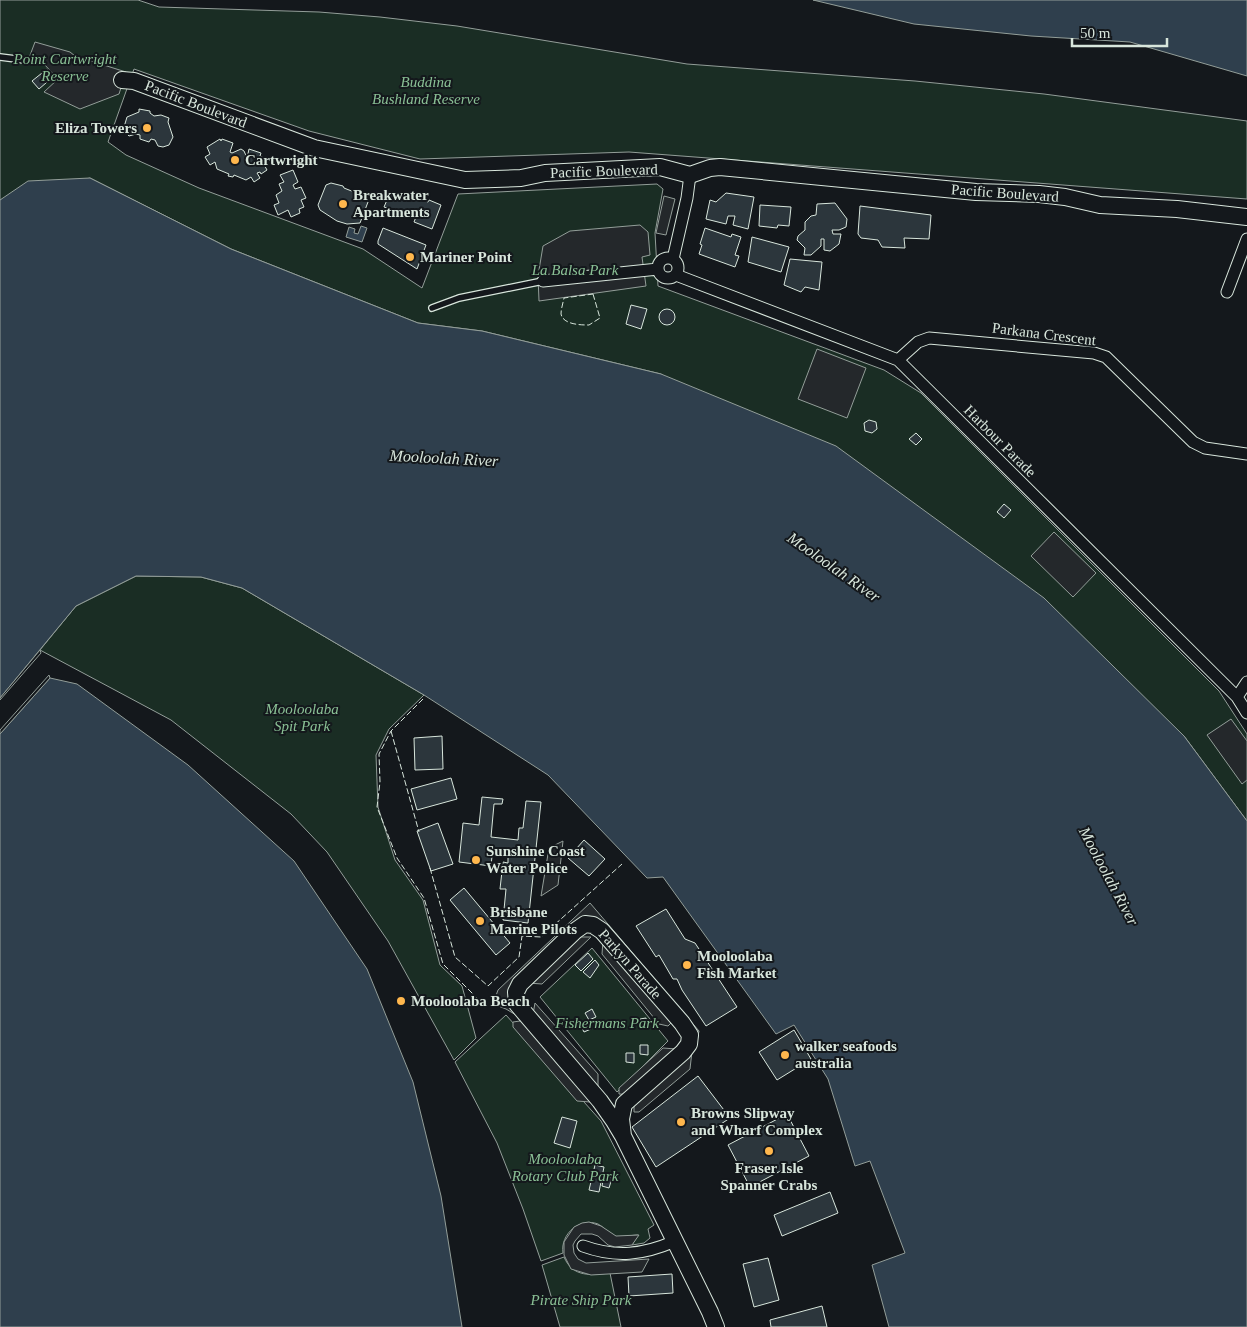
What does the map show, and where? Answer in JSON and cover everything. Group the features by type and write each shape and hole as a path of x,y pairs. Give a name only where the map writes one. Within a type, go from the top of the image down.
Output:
{"street":[{"name":"Pacific Boulevard","path":"122,80 134,81 314,148 465,180 521,178 545,173 660,167 690,175 710,168 720,167 976,192 1039,194 1065,197 1100,205 1176,209 1247,217"},
{"path":"673,259 687,198 690,175"},
{"path":"1227,292 1247,239"},
{"path":"667,258 673,259 678,266 676,275 672,278 664,278 658,269 662,260 667,258"},
{"path":"542,281 658,269"},
{"name":"Harbour Parade","path":"676,275 898,360 1237,697 1247,713"},
{"name":"Parkana Crescent","path":"898,360 918,342 929,338 1094,353 1106,357 1193,442 1205,448 1247,454"},
{"path":"1237,697 1247,682"},
{"name":"Parkyn Parade","path":"623,1136 621,1119 624,1104 683,1052 689,1044 690,1035 687,1029 602,931 593,924 586,924 575,930 520,984 516,998 520,1010 600,1101 623,1136 716,1327"},
{"path":"600,1101 612,1106 624,1104"},
{"path":"583,1246 614,1254 647,1251 675,1241"}],"lane":[{"path":"0,57 24,60"},
{"path":"432,308 459,298 542,281"}],"green space":[{"path":"0,0 138,0 159,7 319,12 380,17 457,26 687,64 915,81 1044,94 1247,121 1247,199 629,152 420,159 309,131 134,69 108,142 126,155 199,188 363,249 422,288 458,194 657,184 663,189 655,233 658,286 884,370 921,393 1219,691 1247,734 1247,821 1184,736 661,374 482,331 418,323 231,249 90,178 0,200"},
{"name":"Mooloolaba Spit Park","path":"136,576 201,577 242,588 424,695 389,729 376,755 378,807 395,860 423,900 440,965 462,986 476,1038 454,1060 388,941 327,852 291,814 171,720 40,650 76,606"},
{"name":"Fishermans Park","path":"592,948 668,1041 617,1092 540,997"},
{"name":"Mooloolaba Rotary Club Park","path":"506,1015 601,1121 654,1225 648,1229 650,1238 644,1243 632,1245 638,1235 614,1236 598,1224 585,1223 578,1225 568,1234 563,1246 563,1253 541,1261 497,1143 455,1062"},
{"name":"Pirate Ship Park","path":"564,1257 572,1269 583,1274 610,1273 621,1327 560,1327 542,1265"}],"shaded area":[{"path":"35,42 126,72 119,94 80,109 44,92 58,79 44,64 29,58"},
{"path":"664,196 675,199 666,235 656,233"},
{"path":"640,225 648,232 650,255 642,257 646,286 539,301 538,276 543,246 570,231"},
{"path":"817,349 866,368 847,418 798,399"},
{"path":"1054,532 1096,573 1073,597 1031,556"},
{"path":"1231,719 1247,741 1247,780 1242,784 1207,735"},
{"path":"563,841 558,885 541,896 549,848"},
{"path":"590,903 699,1031 692,1051 690,1069 639,1112 634,1112 634,1095 619,1094 619,1088 663,1048 676,1049 682,1042 682,1036 672,1022 668,1026 659,1024 602,954 603,941 588,931 578,937 591,937 542,984 528,983 522,997 533,1014 535,1003 598,1074 598,1089 590,1102 577,1101 513,1027 513,1022 520,1021 516,1015 493,1004 498,990"},
{"path":"589,1222 601,1226 616,1236 639,1235 632,1245 615,1247 608,1245 598,1236 581,1234 573,1245 574,1253 578,1259 586,1263 649,1259 642,1272 591,1275 571,1269 564,1255 564,1242 574,1227"}],"water":[{"path":"813,0 1247,0 1247,76 1130,42 1031,36 914,24"},
{"name":"Mooloolah River","path":"90,178 231,249 418,323 482,331 661,374 836,446 1044,598 1184,736 1247,821 1247,1327 889,1327 872,1265 905,1253 870,1161 855,1166 828,1079 794,1025 776,1034 663,877 647,878 548,775 424,695 242,588 201,577 136,576 76,606 0,698 0,200 28,181"},
{"path":"361,226 367,228 362,242 346,237 349,227 355,229 354,233 358,234"},
{"path":"50,678 77,684 188,765 294,861 367,969 413,1082 441,1196 462,1327 0,1327 0,734"}],"pier":[{"path":"40,650 41,653 0,700 0,698"},
{"path":"49,675 50,678 0,734 0,730"}],"building":[{"path":"47,69 54,76 39,89 32,81"},
{"name":"Eliza Towers","path":"139,109 150,111 154,116 161,115 169,118 168,122 173,137 169,145 158,146 155,140 151,139 149,142 140,139 140,135 129,136 126,133 124,127 127,117 139,112"},
{"name":"Cartwright","path":"220,139 221,141 222,139 233,143 230,152 232,153 241,149 247,158 249,149 261,153 260,156 264,158 262,161 267,170 261,174 260,172 257,173 260,178 254,182 251,177 246,180 234,175 233,177 228,176 229,174 217,169 215,162 210,165 205,157 210,154 207,147"},
{"path":"293,170 298,182 293,185 295,189 301,187 306,198 301,200 304,207 299,209 300,213 291,217 288,210 278,215 274,205 279,203 276,195 282,191 279,184 284,182 280,175"},
{"name":"Breakwater Apartments","path":"331,183 366,196 368,202 360,223 347,224 337,221 320,210 318,205 326,185"},
{"path":"393,192 403,197 404,194 441,205 432,229 414,222 416,217 411,215 410,217 384,207"},
{"path":"726,193 754,197 748,229 733,225 735,216 728,216 726,224 706,219 710,200 716,202"},
{"path":"835,203 847,219 846,227 832,230 833,234 841,234 839,244 830,251 824,250 824,239 821,239 821,246 811,255 804,255 805,248 797,240 798,236 805,230 805,222 811,216 816,215 817,204"},
{"path":"760,205 791,207 789,226 778,225 777,228 759,226"},
{"path":"860,206 931,215 929,239 904,238 905,248 882,247 878,240 861,238 858,234"},
{"name":"Mariner Point","path":"383,228 426,245 417,269 378,244"},
{"path":"705,228 731,237 732,234 741,237 735,255 739,256 735,267 699,254"},
{"path":"752,237 789,247 781,272 748,262"},
{"path":"790,259 822,262 819,290 805,287 801,292 784,285"},
{"path":"631,305 647,309 641,329 626,324"},
{"path":"667,309 673,311 675,317 673,323 667,325 661,323 659,317 661,311"},
{"path":"869,420 876,422 877,429 872,433 865,431 864,423"},
{"path":"916,433 922,439 916,445 909,439"},
{"path":"1004,504 1011,510 1004,518 997,512"},
{"path":"442,736 443,769 415,770 414,738"},
{"path":"451,778 457,799 417,810 411,789"},
{"name":"Sunshine Coast Water Police","path":"482,797 503,799 502,804 494,804 491,837 518,840 519,828 523,828 526,801 541,802 528,923 503,920 506,889 500,889 503,862 508,863 508,857 492,856 491,866 459,862 463,823 479,825"},
{"path":"438,823 453,864 431,871 417,831"},
{"path":"584,840 605,859 589,876 568,858"},
{"name":"Brisbane Marine Pilots","path":"464,888 510,943 496,955 450,900"},
{"name":"Mooloolaba Fish Market","path":"666,909 685,939 695,943 737,1007 706,1026 682,990 677,979 673,979 659,955 656,957 636,926"},
{"path":"588,953 593,959 581,971 575,965"},
{"path":"595,960 599,965 590,978 583,972"},
{"path":"592,1009 596,1017 589,1020 585,1013"},
{"path":"646,1018 647,1027 640,1027 640,1019"},
{"path":"587,1021 591,1029 584,1032 580,1024"},
{"name":"walker seafoods australia","path":"794,1030 811,1059 777,1080 759,1052"},
{"path":"640,1045 648,1045 648,1055 640,1054"},
{"path":"626,1053 634,1053 634,1063 626,1062"},
{"name":"Browns Slipway and Wharf Complex","path":"698,1076 730,1118 656,1167 632,1127"},
{"name":"Fraser Isle Spanner Crabs","path":"787,1114 809,1156 750,1187 728,1145"},
{"path":"562,1117 577,1121 570,1148 554,1143"},
{"path":"595,1165 604,1167 599,1192 589,1190"},
{"path":"604,1175 612,1178 609,1188 602,1186"},
{"path":"830,1192 838,1213 782,1236 774,1215"},
{"path":"768,1258 779,1300 754,1307 743,1264"},
{"path":"672,1274 673,1293 629,1296 628,1277"},
{"path":"822,1306 827,1327 771,1327 770,1320"}],"fence":[{"path":"593,294 600,318 589,325 569,322 562,318 561,312 564,298 593,294"},
{"path":"423,699 391,731 379,754 380,782 377,807 397,858 424,898 443,964 478,999"},
{"path":"391,731 419,832"},
{"path":"430,868 455,957 488,986 519,957 522,936 541,937 622,864"}],"place":[{"name":"Eliza Towers","path":"147,128"},
{"name":"Cartwright","path":"235,160"},
{"name":"Breakwater Apartments","path":"343,204"},
{"name":"Mariner Point","path":"410,257"},
{"name":"Sunshine Coast Water Police","path":"476,860"},
{"name":"Brisbane Marine Pilots","path":"480,921"},
{"name":"Mooloolaba Fish Market","path":"687,965"},
{"name":"Mooloolaba Beach","path":"401,1001"},
{"name":"walker seafoods australia","path":"785,1055"},
{"name":"Browns Slipway and Wharf Complex","path":"681,1122"},
{"name":"Fraser Isle Spanner Crabs","path":"769,1151"}],"park label":[{"name":"Point Cartwright Reserve","path":"65,68"},
{"name":"Buddina Bushland Reserve","path":"426,90"},
{"name":"La Balsa Park","path":"575,270"}]}
